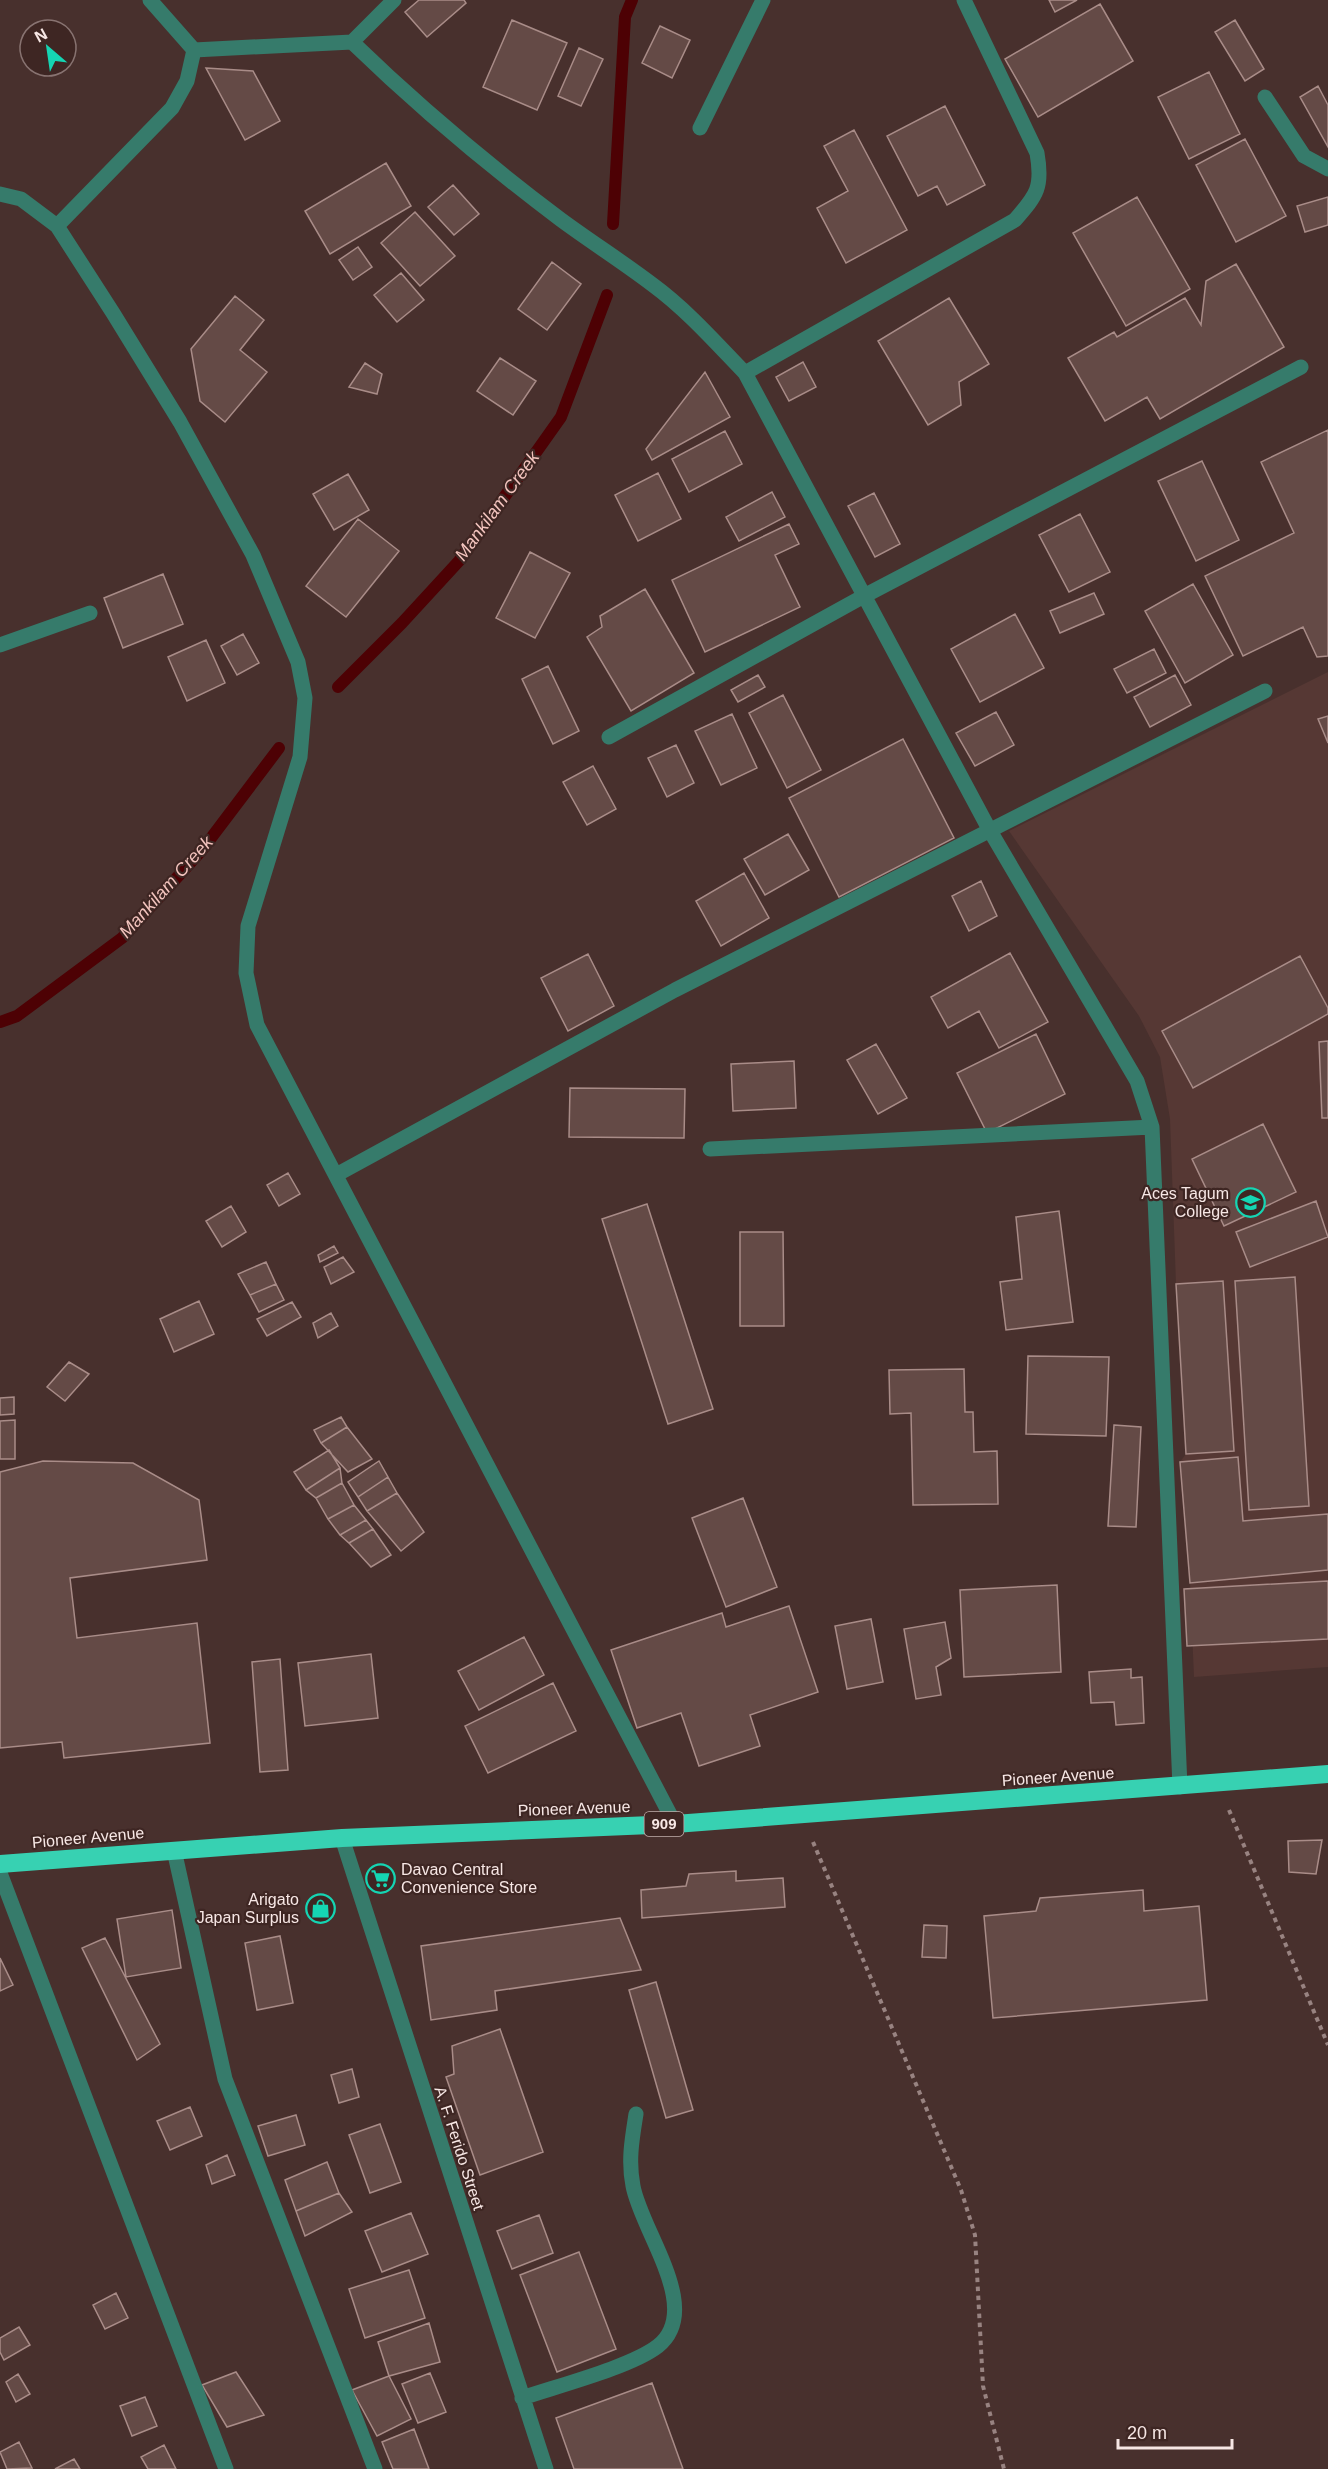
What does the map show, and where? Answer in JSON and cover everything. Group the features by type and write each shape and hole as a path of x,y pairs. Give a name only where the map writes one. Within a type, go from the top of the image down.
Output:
{"highway":[{"name":"Pioneer Avenue","path":"0,1864 342,1838 675,1824 1328,1774"}],"street":[{"path":"150,0 194,50"},
{"path":"194,50 352,42 394,0"},
{"path":"700,128 763,0"},
{"path":"745,374 1015,220 1034,199 1041,177 1037,153 964,0"},
{"path":"352,42 411,99 487,162 561,220 655,286 698,324 745,374 989,830 1137,1081 1152,1127 1180,1787"},
{"path":"57,226 172,108 187,81 194,50"},
{"path":"1265,97 1304,156 1328,169"},
{"path":"0,194 21,199 57,226 192,443 253,555 298,662 305,698 300,757 248,926 246,973 257,1025 675,1824"},
{"path":"609,737 864,596 1301,368"},
{"path":"0,645 90,613"},
{"path":"336,1175 675,990 1265,691"},
{"path":"710,1149 1152,1127"},
{"name":"A. F. Ferido Street","path":"342,1838 546,2469"},
{"path":"174,1850 225,2079 375,2469"},
{"path":"0,1873 226,2469"},
{"path":"522,2398 640,2357 658,2346 670,2333 676,2317 671,2285 641,2216 633,2187 630,2155 636,2114"}],"path":[{"path":"1218,1783 1328,2045"},
{"path":"802,1814 961,2190 975,2235 983,2386 1004,2469"}],"shaded area":[{"name":"Aces Tagum College","path":"1328,672 1328,1667 1194,1677 1190,1583 1180,1462 1186,1454 1176,1284 1170,1119 1160,1057 1139,1016 1009,831"}],"building":[{"path":"419,0 464,0 466,3 427,37 405,12"},
{"path":"1049,0 1077,0 1055,12"},
{"path":"1100,4 1133,61 1038,117 1005,59"},
{"path":"512,20 567,43 537,110 483,87"},
{"path":"1235,20 1264,69 1245,81 1215,32"},
{"path":"660,26 690,40 672,78 642,63"},
{"path":"579,48 603,59 581,106 558,96"},
{"path":"206,68 253,71 280,121 245,140"},
{"path":"1209,72 1240,134 1189,159 1158,97"},
{"path":"1318,86 1328,105 1328,147 1300,97"},
{"path":"945,106 985,185 947,205 937,186 918,196 887,136"},
{"path":"854,130 907,230 846,263 817,208 848,191 824,146"},
{"path":"1245,139 1286,216 1236,242 1196,165"},
{"path":"386,163 411,206 330,254 305,211"},
{"path":"453,185 479,214 454,235 428,207"},
{"path":"1137,197 1190,289 1126,326 1073,233"},
{"path":"1328,197 1328,225 1305,232 1297,206"},
{"path":"415,212 455,256 420,286 381,243"},
{"path":"358,247 372,267 353,280 339,260"},
{"path":"552,262 581,284 547,330 518,309"},
{"path":"1236,264 1284,347 1160,419 1147,397 1105,421 1068,358 1114,332 1117,337 1185,298 1201,325 1206,281"},
{"path":"401,273 424,300 397,322 374,295"},
{"path":"235,296 264,320 240,350 267,372 225,422 200,401 191,349"},
{"path":"949,298 989,364 959,382 961,405 928,425 878,341"},
{"path":"500,358 536,381 513,415 477,391"},
{"path":"803,362 816,387 789,401 776,377"},
{"path":"365,363 382,374 377,394 349,387"},
{"path":"705,372 730,417 652,460 646,449"},
{"path":"1328,430 1328,656 1317,657 1303,627 1243,656 1205,576 1294,533 1261,462"},
{"path":"725,431 742,464 689,492 672,459"},
{"path":"1202,461 1239,540 1196,561 1158,481"},
{"path":"658,473 681,519 638,541 615,495"},
{"path":"348,474 369,510 334,530 313,494"},
{"path":"772,492 785,517 739,541 726,517"},
{"path":"874,493 900,544 875,557 848,506"},
{"path":"1080,514 1110,572 1069,592 1039,535"},
{"path":"358,519 399,551 346,617 306,586"},
{"path":"789,524 799,544 775,555 800,607 705,652 672,580"},
{"path":"530,552 570,573 535,638 496,618"},
{"path":"163,574 183,624 123,648 104,598"},
{"path":"1193,584 1233,655 1185,683 1145,611"},
{"path":"645,589 694,673 631,711 587,637 602,627 600,616"},
{"path":"1094,593 1104,614 1060,633 1050,611"},
{"path":"1015,614 1044,668 980,702 951,649"},
{"path":"243,634 259,663 237,675 221,646"},
{"path":"206,640 225,683 187,701 168,657"},
{"path":"1154,649 1166,673 1127,693 1114,669"},
{"path":"548,666 579,731 553,744 522,679"},
{"path":"758,675 765,687 738,702 731,690"},
{"path":"1175,675 1191,705 1150,727 1134,697"},
{"path":"783,695 821,770 787,788 749,713"},
{"path":"996,712 1014,745 975,766 956,733"},
{"path":"732,714 757,768 721,785 695,731"},
{"path":"1328,716 1328,743 1318,719"},
{"path":"903,739 954,838 839,897 789,798"},
{"path":"676,745 694,783 667,797 648,758"},
{"path":"593,766 616,809 587,825 563,782"},
{"path":"788,834 809,870 765,895 744,859"},
{"path":"744,873 769,918 721,946 696,901"},
{"path":"981,881 997,916 969,931 952,896"},
{"path":"1010,953 1048,1022 999,1048 979,1011 948,1028 931,997"},
{"path":"588,954 614,1006 568,1031 541,978"},
{"path":"1300,956 1328,1008 1328,1014 1193,1088 1162,1031"},
{"path":"1036,1034 1065,1094 987,1133 957,1073"},
{"path":"1328,1041 1328,1118 1322,1118 1319,1042"},
{"path":"876,1044 907,1098 878,1114 847,1060"},
{"path":"794,1061 796,1108 733,1111 731,1064"},
{"path":"570,1088 685,1089 684,1138 569,1137"},
{"path":"1263,1124 1296,1192 1224,1226 1192,1159"},
{"path":"288,1173 300,1194 279,1206 267,1185"},
{"path":"1316,1201 1328,1237 1250,1267 1236,1232"},
{"path":"647,1204 713,1409 668,1424 602,1219"},
{"path":"231,1206 246,1232 222,1247 206,1221"},
{"path":"1059,1211 1073,1322 1006,1330 1000,1282 1022,1279 1016,1217"},
{"path":"740,1232 783,1232 784,1326 740,1326"},
{"path":"334,1246 338,1253 320,1262 318,1255"},
{"path":"343,1257 354,1272 331,1284 324,1267"},
{"path":"266,1262 276,1284 250,1295 238,1274"},
{"path":"1295,1277 1309,1506 1249,1510 1235,1281"},
{"path":"1223,1281 1234,1451 1186,1454 1176,1284"},
{"path":"276,1284 284,1300 259,1312 250,1295"},
{"path":"199,1301 214,1334 174,1352 160,1319"},
{"path":"292,1302 301,1317 267,1336 257,1319"},
{"path":"331,1313 338,1326 318,1338 313,1323"},
{"path":"1028,1356 1109,1357 1106,1436 1026,1434"},
{"path":"69,1362 89,1374 65,1401 47,1387"},
{"path":"964,1369 965,1412 973,1412 974,1452 997,1451 998,1504 913,1505 911,1413 890,1414 889,1370"},
{"path":"14,1397 14,1414 0,1415 0,1398"},
{"path":"341,1417 347,1427 321,1443 314,1430"},
{"path":"15,1420 15,1459 0,1459 0,1421"},
{"path":"1114,1425 1141,1427 1136,1527 1108,1526"},
{"path":"347,1427 372,1459 348,1472 321,1443"},
{"path":"329,1450 340,1468 306,1490 294,1472"},
{"path":"1238,1457 1243,1521 1328,1514 1328,1570 1190,1583 1180,1462"},
{"path":"43,1461 133,1463 199,1500 207,1560 70,1578 77,1638 197,1623 210,1743 64,1758 62,1742 0,1748 0,1472"},
{"path":"379,1461 388,1477 358,1497 348,1482"},
{"path":"340,1468 342,1483 316,1498 306,1490"},
{"path":"388,1477 397,1493 367,1511 358,1497"},
{"path":"342,1483 354,1505 328,1519 316,1498"},
{"path":"397,1493 424,1532 401,1551 367,1511"},
{"path":"743,1498 777,1587 726,1607 692,1518"},
{"path":"354,1505 366,1520 340,1535 328,1519"},
{"path":"366,1520 373,1529 349,1543 340,1535"},
{"path":"373,1529 391,1555 371,1567 349,1543"},
{"path":"1328,1581 1328,1639 1187,1646 1184,1589"},
{"path":"1057,1585 1061,1672 964,1677 960,1590"},
{"path":"789,1606 818,1692 750,1715 760,1746 699,1766 681,1713 637,1728 611,1650 722,1613 726,1627"},
{"path":"871,1619 883,1682 847,1689 835,1626"},
{"path":"945,1622 951,1658 936,1667 941,1695 916,1699 904,1629"},
{"path":"524,1637 544,1675 479,1710 458,1671"},
{"path":"371,1654 378,1718 305,1726 298,1663"},
{"path":"280,1659 288,1770 260,1772 252,1662"},
{"path":"1131,1669 1131,1678 1142,1677 1144,1723 1116,1725 1114,1702 1091,1703 1089,1672"},
{"path":"553,1683 576,1731 488,1773 465,1726"},
{"path":"1322,1840 1316,1874 1289,1872 1288,1841"},
{"path":"736,1871 736,1881 783,1878 785,1907 642,1918 641,1890 686,1886 689,1874"},
{"path":"1143,1890 1144,1911 1199,1906 1207,2000 993,2018 984,1916 1036,1911 1040,1898"},
{"path":"172,1910 181,1968 126,1977 117,1919"},
{"path":"620,1918 641,1970 495,1991 497,2010 431,2020 421,1946"},
{"path":"924,1925 947,1926 946,1958 922,1957"},
{"path":"280,1936 293,2003 257,2010 245,1943"},
{"path":"105,1938 160,2044 137,2060 82,1948"},
{"path":"0,1958 13,1985 0,1991"},
{"path":"656,1982 693,2110 666,2118 629,1990"},
{"path":"500,2029 543,2152 480,2175 446,2077 454,2074 452,2046"},
{"path":"352,2069 359,2097 339,2103 331,2075"},
{"path":"190,2107 202,2136 170,2150 157,2121"},
{"path":"296,2115 305,2145 268,2156 258,2126"},
{"path":"380,2124 401,2182 370,2193 349,2135"},
{"path":"227,2155 235,2175 212,2184 206,2165"},
{"path":"327,2162 339,2193 296,2211 285,2180"},
{"path":"339,2193 352,2212 305,2236 296,2211"},
{"path":"411,2213 428,2254 382,2272 365,2231"},
{"path":"539,2215 553,2253 512,2269 497,2231"},
{"path":"579,2252 616,2349 557,2372 520,2275"},
{"path":"409,2270 425,2318 365,2338 349,2289"},
{"path":"116,2293 128,2318 105,2329 93,2305"},
{"path":"429,2323 440,2362 389,2376 378,2342"},
{"path":"19,2327 30,2345 4,2360 0,2352 0,2338"},
{"path":"236,2372 264,2415 227,2427 202,2385"},
{"path":"430,2373 446,2412 418,2423 402,2384"},
{"path":"18,2374 30,2394 16,2402 6,2382"},
{"path":"389,2376 411,2419 377,2436 352,2390"},
{"path":"652,2383 683,2469 574,2469 556,2418"},
{"path":"145,2397 157,2426 132,2436 120,2406"},
{"path":"414,2429 429,2469 393,2469 382,2442"},
{"path":"19,2442 32,2468 7,2469 0,2452"},
{"path":"164,2445 176,2469 148,2469 141,2457"},
{"path":"74,2459 80,2469 55,2469"}],"waterway":[{"name":"Mankilam Creek","path":"613,224 625,17 632,0"},
{"name":"Mankilam Creek","path":"338,687 402,623 459,561 561,417 607,295"},
{"name":"Mankilam Creek","path":"0,1022 17,1016 122,938 202,850 279,748"}],"place":[{"name":"Aces Tagum College","path":"1250,1202"},
{"name":"Davao Central Convenience Store","path":"380,1878"},
{"name":"Arigato Japan Surplus","path":"320,1908"}]}
